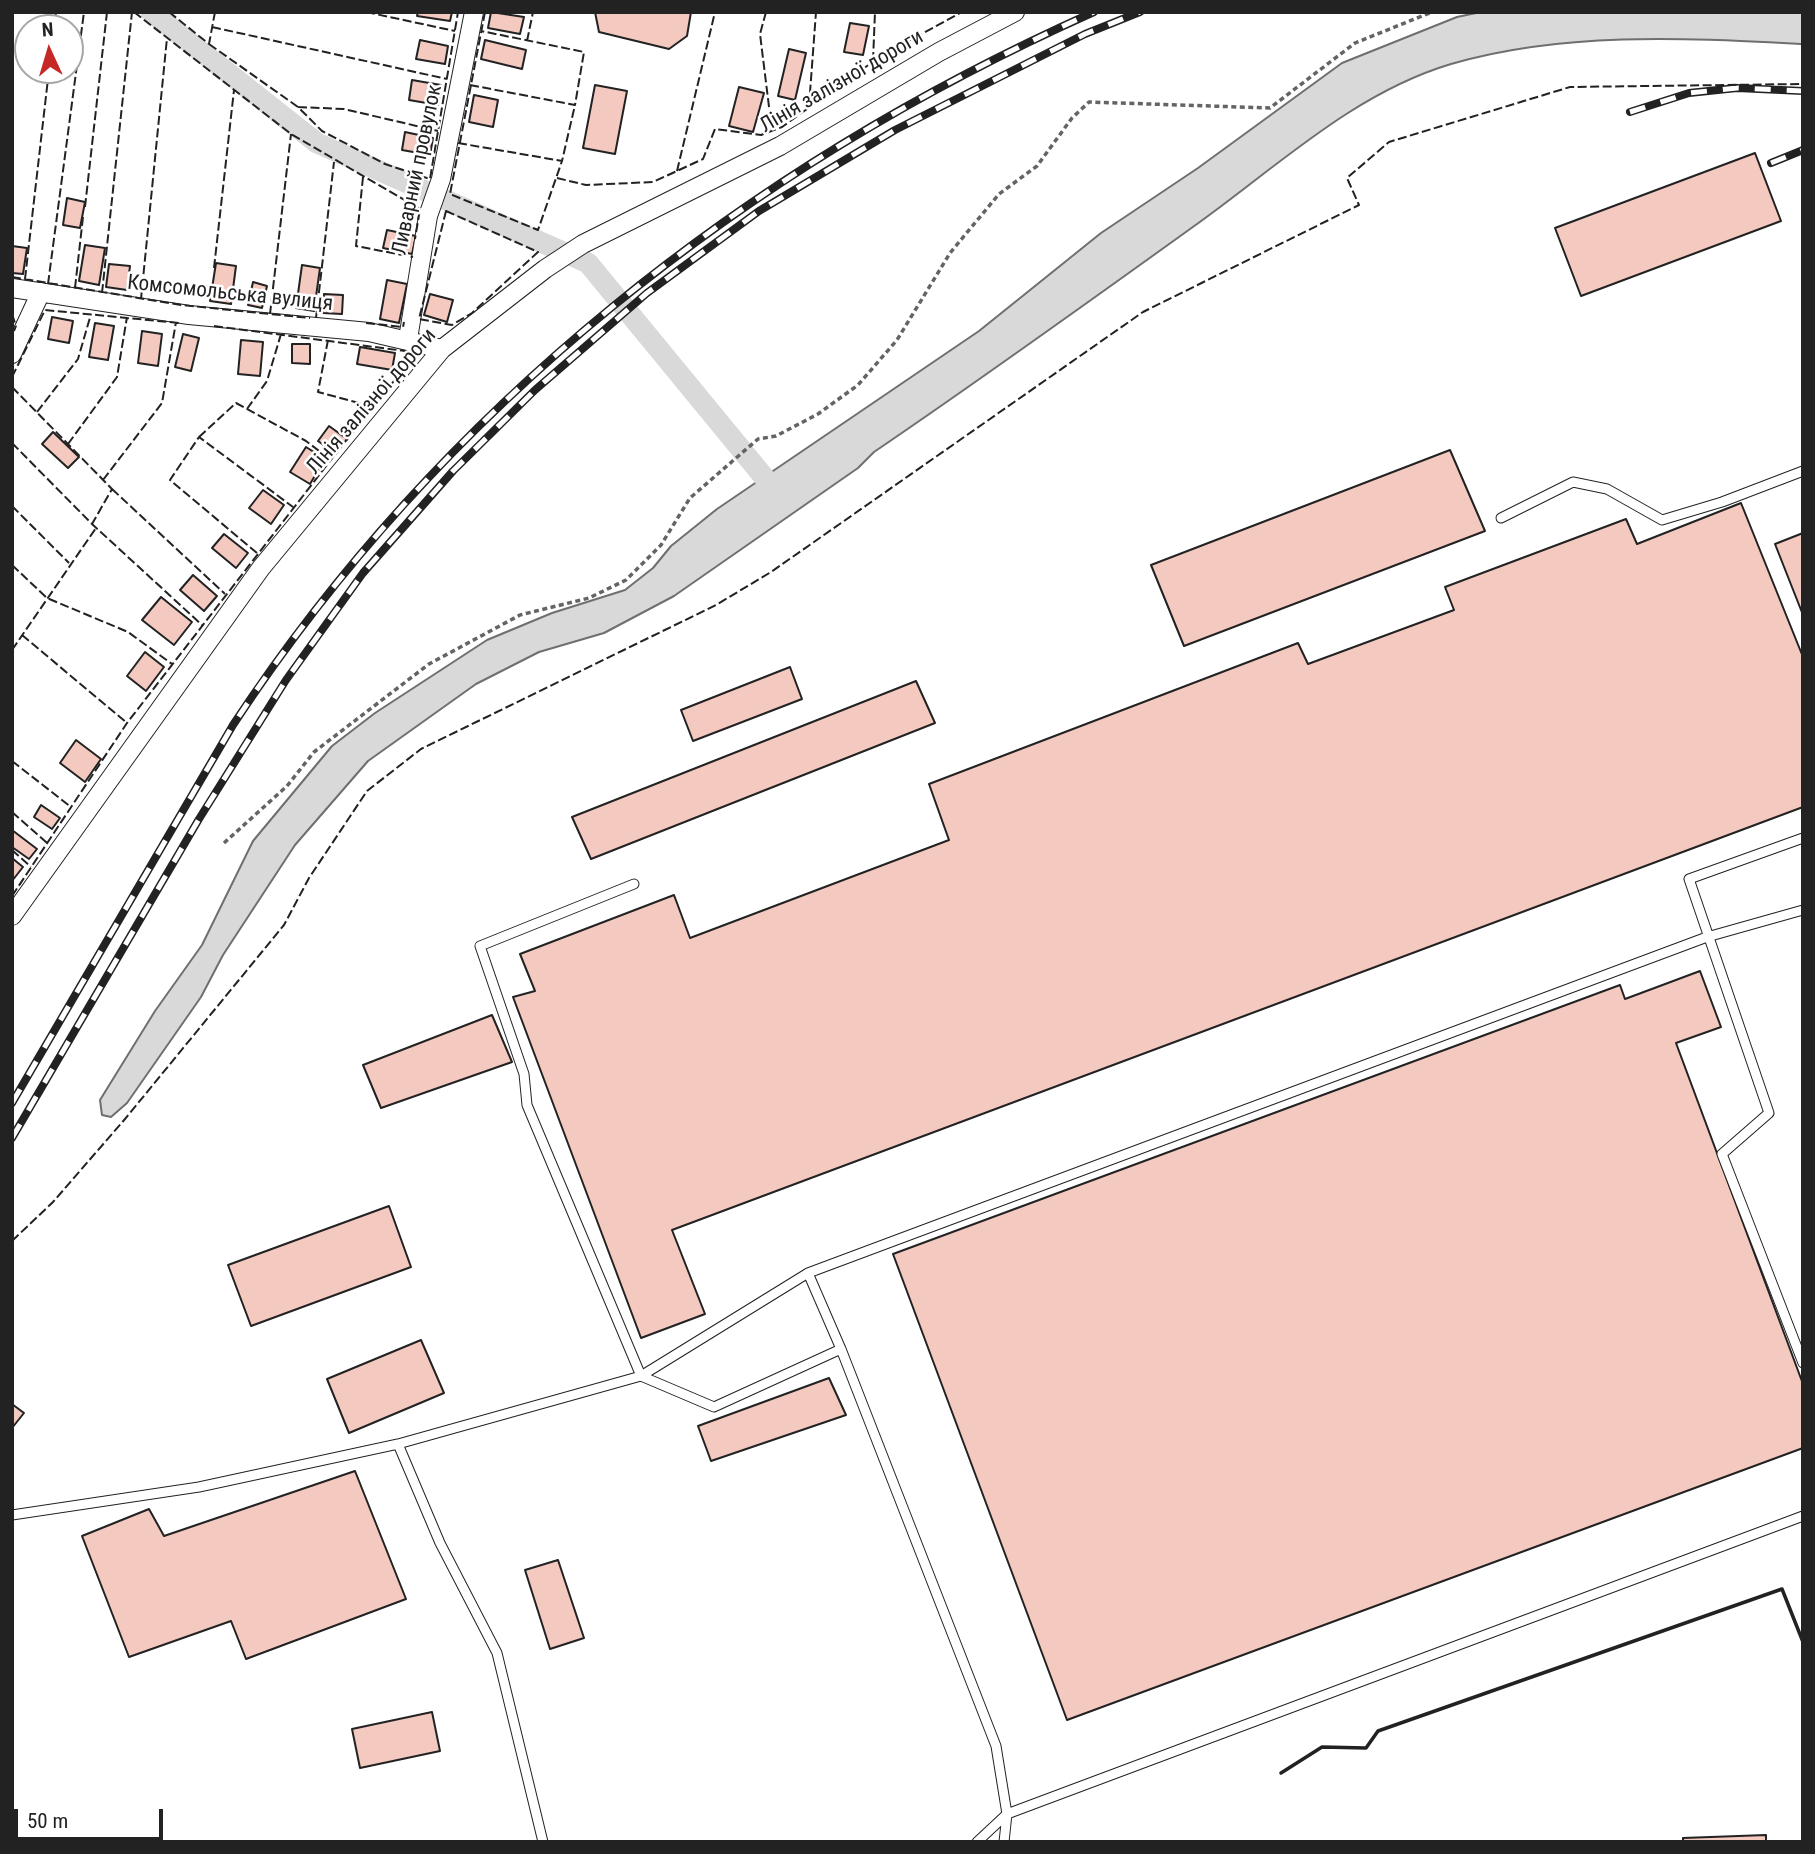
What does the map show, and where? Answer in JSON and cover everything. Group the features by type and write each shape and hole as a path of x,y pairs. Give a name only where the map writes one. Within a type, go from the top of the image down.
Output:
{"street":[{"name":"Ливарний провулок","path":"408,339 428,216 441,179 474,12"},
{"name":"Лінія залізної дороги","path":"12,916 261,568 442,349 545,269 583,244 780,146 939,52 1015,12"},
{"name":"Комсомольська вулиця","path":"12,288 189,315 369,332 442,349"},
{"path":"12,354 41,292"}],"lane":[{"path":"1501,518 1573,482 1607,489 1662,520 1722,502 1803,471"},
{"path":"1803,838 1689,879 1769,1113 1722,1154 1803,1363"},
{"path":"634,884 480,946 524,1074 527,1105 640,1376 714,1407 841,1349"},
{"path":"12,1515 199,1487 398,1444 640,1376 808,1273 1707,937 1803,910"},
{"path":"808,1273 841,1349 996,1746 1007,1814 1004,1842"},
{"path":"398,1444 440,1543 497,1653 543,1842"},
{"path":"977,1842 1007,1814 1803,1516"}],"path":[{"path":"224,843 287,786 314,752 429,664 520,615 589,598 626,580 662,545 690,498 758,439 776,436 818,414 858,386 897,340 950,253 999,194 1037,166 1072,118 1089,102 1269,108 1355,43 1432,12"}],"shaded area":[{"path":"1481,12 1803,12 1803,44 1625,39 1537,46 1451,64 1382,93 1349,112 1077,310 874,452 858,468 674,596 604,633 539,652 476,684 368,761 295,845 223,955 201,997 127,1103 111,1117 102,1115 100,1100 155,1011 202,945 253,841 332,746 375,713 487,640 552,613 625,590 653,568 671,546 717,509 979,331 1101,233 1198,168 1342,63 1457,17"}],"building":[{"path":"418,12 452,12 450,21 417,16"},
{"path":"491,12 524,17 520,34 488,28"},
{"path":"595,12 691,12 687,36 669,49 599,32"},
{"path":"850,23 869,26 863,55 844,52"},
{"path":"420,40 448,46 445,64 416,59"},
{"path":"485,40 526,50 522,69 481,59"},
{"path":"789,49 806,53 795,100 778,96"},
{"path":"412,80 441,85 438,105 409,100"},
{"path":"595,85 627,91 615,154 583,148"},
{"path":"739,87 764,93 753,132 729,126"},
{"path":"474,95 498,100 493,127 469,122"},
{"path":"405,132 433,138 430,155 402,150"},
{"path":"1755,153 1781,221 1581,296 1555,228"},
{"path":"67,198 85,202 80,228 63,225"},
{"path":"387,230 416,236 412,254 383,248"},
{"path":"85,245 105,248 99,285 79,281"},
{"path":"12,246 27,248 23,274 12,273"},
{"path":"216,263 236,266 231,304 210,301"},
{"path":"109,264 130,266 127,290 106,287"},
{"path":"302,265 320,268 314,311 296,308"},
{"path":"387,280 407,284 399,323 380,319"},
{"path":"253,282 267,286 262,308 248,305"},
{"path":"324,294 343,295 342,314 323,313"},
{"path":"430,294 453,300 447,322 424,315"},
{"path":"52,317 73,321 69,343 48,339"},
{"path":"95,323 114,326 108,360 89,357"},
{"path":"142,331 162,334 158,366 138,363"},
{"path":"183,334 199,338 191,371 175,367"},
{"path":"241,340 263,342 260,376 238,374"},
{"path":"292,344 310,344 310,364 292,363"},
{"path":"360,347 395,353 392,370 357,364"},
{"path":"329,426 347,439 336,454 318,441"},
{"path":"53,432 79,457 68,468 42,444"},
{"path":"306,447 325,459 310,484 290,472"},
{"path":"1450,450 1485,531 1184,646 1151,565"},
{"path":"263,490 284,505 271,524 249,508"},
{"path":"1741,503 1803,657 1803,807 672,1230 705,1314 641,1338 513,997 535,991 520,954 674,895 690,938 949,840 929,784 1298,643 1308,664 1454,610 1445,587 1626,519 1637,544"},
{"path":"1803,533 1803,615 1775,544"},
{"path":"224,534 248,553 236,568 212,548"},
{"path":"193,575 217,596 204,611 180,590"},
{"path":"161,597 192,622 174,645 142,620"},
{"path":"145,652 164,667 146,691 127,676"},
{"path":"790,667 802,699 693,741 681,710"},
{"path":"916,681 935,723 591,859 572,817"},
{"path":"76,740 101,759 85,782 60,763"},
{"path":"41,805 60,818 52,829 34,817"},
{"path":"12,830 37,849 29,859 12,847"},
{"path":"12,858 23,867 12,881"},
{"path":"1700,971 1721,1027 1676,1043 1803,1384 1803,1448 1067,1720 893,1254 1620,985 1625,999"},
{"path":"492,1015 512,1062 381,1108 363,1065"},
{"path":"389,1206 411,1267 251,1326 228,1265"},
{"path":"421,1340 444,1393 349,1433 327,1379"},
{"path":"829,1378 846,1415 711,1461 698,1426"},
{"path":"12,1404 24,1413 12,1428"},
{"path":"355,1471 406,1599 246,1659 231,1621 129,1657 82,1536 149,1509 164,1536"},
{"path":"558,1560 584,1638 550,1649 525,1570"},
{"path":"432,1712 440,1751 360,1768 352,1729"},
{"path":"1766,1835 1766,1842 1683,1842 1683,1838"}],"waterway":[{"path":"151,12 317,143 588,263 782,499"}],"railway":[{"path":"12,1103 233,725 316,609 407,501 506,400 612,307 725,221 843,144 966,74 1094,12"},
{"path":"12,1138 199,819 286,680 363,573 453,471 535,390 647,293 759,211 895,130 1085,34 1140,12"},
{"path":"1630,112 1689,93 1737,88 1803,91"},
{"path":"1771,163 1803,150"}],"fence":[{"path":"48,284 84,12"},
{"path":"85,207 107,12"},
{"path":"102,293 132,12"},
{"path":"134,12 291,134 420,209 415,239"},
{"path":"169,12 209,44 215,12"},
{"path":"366,12 455,31"},
{"path":"209,44 298,107 322,131 385,164 430,179 458,12"},
{"path":"485,12 450,194 538,230 562,161"},
{"path":"527,41 533,12"},
{"path":"677,171 715,12"},
{"path":"766,12 760,34 772,131"},
{"path":"809,106 816,12"},
{"path":"873,61 875,12"},
{"path":"557,178 586,185 653,182 703,159 715,129 761,135 782,127 881,56 962,12"},
{"path":"212,27 447,79"},
{"path":"470,85 575,105 584,52 481,31"},
{"path":"141,299 167,38"},
{"path":"25,279 47,84"},
{"path":"12,1241 53,1202 125,1119 284,925 309,878 367,791 421,749 716,605 771,572 1143,312 1359,205 1347,178 1389,142 1570,87 1803,84"},
{"path":"214,268 234,90"},
{"path":"458,143 562,161 575,105"},
{"path":"298,107 344,109 438,131"},
{"path":"270,314 291,134"},
{"path":"316,318 334,162"},
{"path":"363,177 356,246 413,257"},
{"path":"446,211 538,252 472,313 452,325 419,319 446,211"},
{"path":"75,288 83,217"},
{"path":"12,277 181,305 310,318"},
{"path":"12,377 45,310 179,323"},
{"path":"12,314 16,326 14,331"},
{"path":"37,412 78,359 91,314"},
{"path":"68,444 117,377 127,317"},
{"path":"103,480 162,403 176,322"},
{"path":"366,323 403,327 404,322"},
{"path":"214,326 405,351 405,367 346,441"},
{"path":"247,409 267,381 281,334"},
{"path":"328,340 318,392 374,407"},
{"path":"12,387 112,489 92,524"},
{"path":"199,437 236,403 306,441 331,460"},
{"path":"257,553 170,480 199,437 293,507"},
{"path":"12,443 92,524 202,625"},
{"path":"12,896 127,723 337,452"},
{"path":"112,489 225,594"},
{"path":"12,506 69,563"},
{"path":"12,650 96,528"},
{"path":"12,565 47,598 128,632 172,664"},
{"path":"22,635 127,723"},
{"path":"12,761 71,807"},
{"path":"12,812 47,843"},
{"path":"12,850 31,867"}],"wall":[{"path":"1281,1773 1322,1747 1366,1748 1378,1731 1782,1589 1803,1642"}]}
